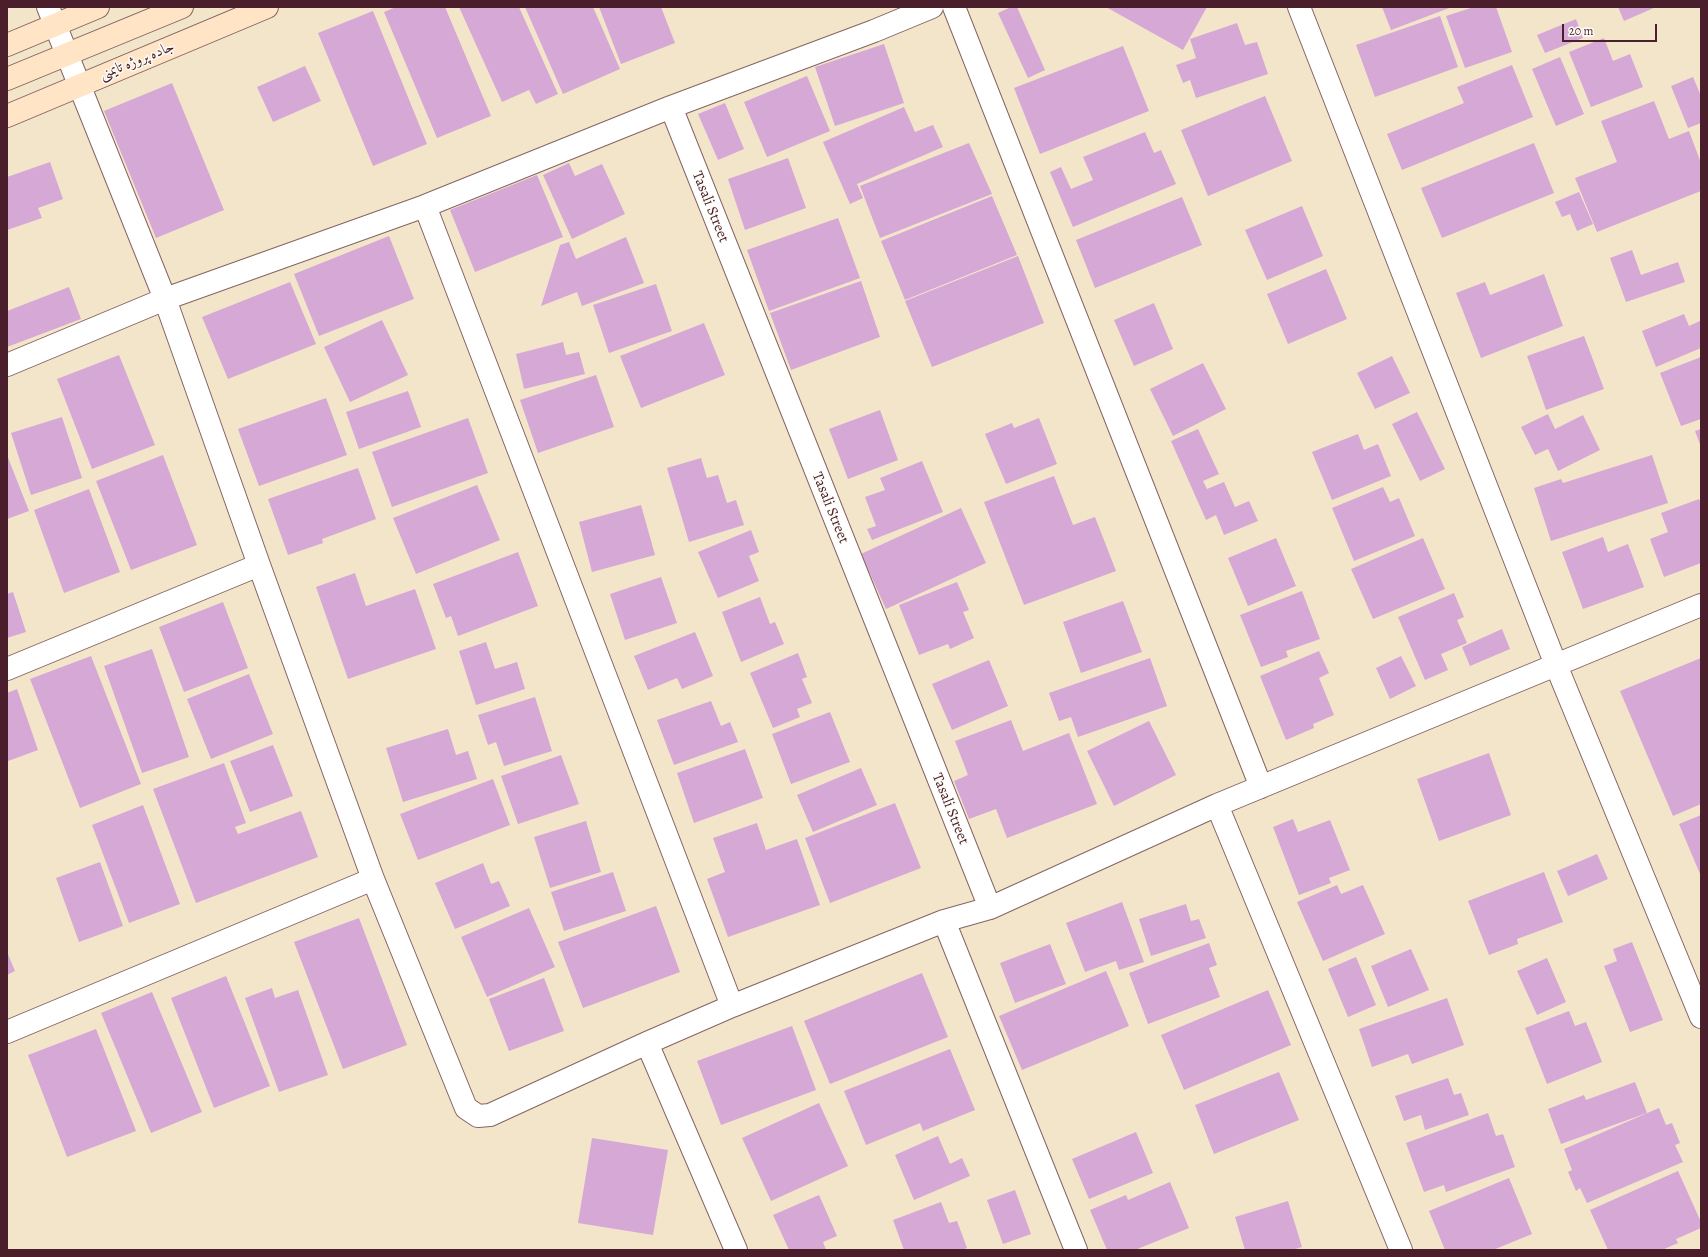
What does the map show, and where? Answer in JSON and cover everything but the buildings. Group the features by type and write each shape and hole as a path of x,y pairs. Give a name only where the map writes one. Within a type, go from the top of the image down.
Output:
{"main road":[{"path":"7,45 51,16 98,7"},
{"path":"7,79 182,7"},
{"name":"جاده پروژه تایمنی","path":"7,116 267,7"}],"street":[{"path":"7,365 165,299 425,206 670,107 874,31 932,7"},
{"path":"954,7 1261,787"},
{"path":"1299,7 1556,665 1701,1017"},
{"path":"51,16 165,299 259,566 373,879 466,1108 478,1116 490,1115 646,1043 732,1006 944,921 990,908 1217,805 1701,605"},
{"name":"Tasali Street","path":"670,107 990,908"},
{"path":"425,206 732,1006"},
{"path":"7,669 259,566"},
{"path":"1217,805 1401,1250"},
{"path":"7,1032 373,879"},
{"path":"944,921 1076,1250"},
{"path":"646,1043 736,1250"}]}
